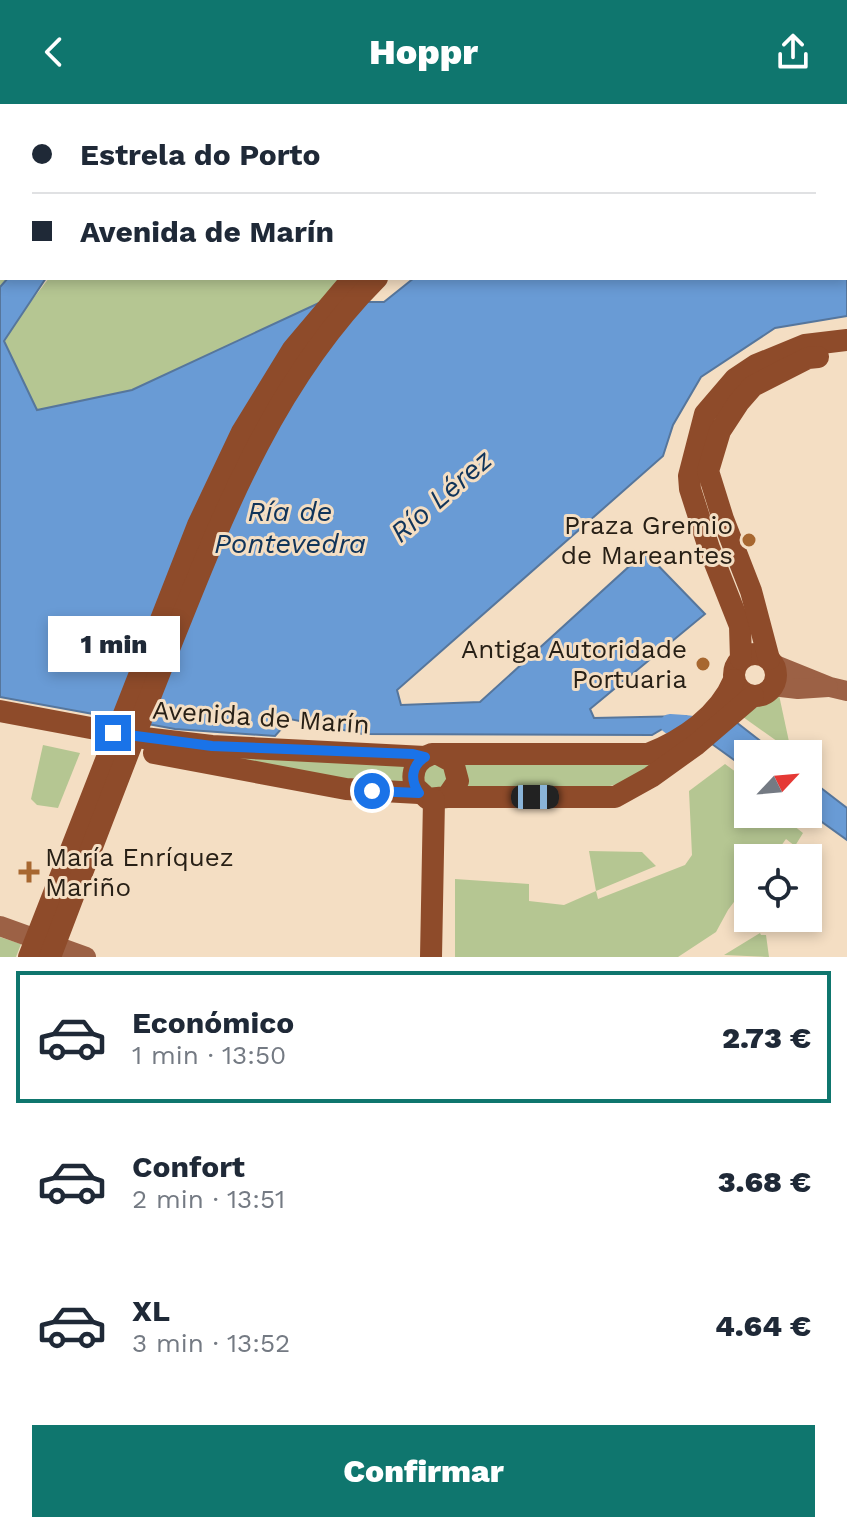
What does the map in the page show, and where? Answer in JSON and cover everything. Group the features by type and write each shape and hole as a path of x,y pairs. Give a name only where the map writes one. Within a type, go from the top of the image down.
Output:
{"highway":[{"path":"29,957 198,525 242,432 293,349 367,280"},
{"path":"50,957 210,546 259,440 307,362 367,280"},
{"path":"767,676 741,691 738,669 740,626 709,548 690,489 689,476 705,414 735,379 756,365 805,345 847,340"},
{"path":"767,676 751,591 708,471 720,431 753,386 808,358 847,353"},
{"path":"738,669 758,654 767,676"},
{"name":"Avenida de Marín","path":"715,719 738,669"},
{"name":"Avenida de Marín","path":"0,722 346,789 433,797 615,797 651,777 767,676"},
{"name":"Avenida de Marín","path":"0,711 113,733 212,746 432,756 648,754 694,737"},
{"path":"432,756 453,762 458,774 456,788 433,797 415,787 413,773 419,761 432,756"},
{"path":"431,957 433,797"}],"main road":[{"path":"767,676 798,689 839,689"},
{"path":"0,926 86,957"}],"green space":[{"path":"0,280 45,280 26,308 47,280 340,280 323,302 384,302 412,280 529,280 0,503"},
{"path":"779,695 789,740 775,740 743,717 769,698"},
{"path":"157,743 411,758 406,786 310,776"},
{"path":"43,745 80,753 58,808 37,805 31,799"},
{"path":"672,754 618,784 606,787 463,789 464,762"},
{"path":"725,764 734,771 734,828 797,828 803,833 796,844 786,839 782,844 734,844 734,902 716,932 678,957 455,957 455,879 529,884 529,901 564,905 596,891 598,899 685,865 692,855 689,791"},
{"path":"436,765 444,769 448,777 444,785 436,789 428,785 424,777 428,769"},
{"path":"589,851 642,852 656,866 596,891"},
{"path":"760,933 766,935 769,957 724,955"},
{"path":"0,937 21,944 16,957 0,957"}],"water":[{"name":"Ría de Pontevedra","path":"6,280 45,280 4,341 37,410 132,390 321,302 384,302 412,280 847,280 847,316 775,328 701,377 673,425 663,456 397,690 401,705 480,702 645,552 705,614 590,709 594,718 684,716 652,735 363,734 290,719 275,736 175,729 0,697 0,287"},
{"path":"736,722 759,740 734,740 734,760 712,744"},
{"path":"822,789 847,808 847,840 822,822"}],"waterway":[{"path":"670,724 714,731 734,742"}],"place":[{"name":"Praza Gremio de Mareantes","path":"749,540"},
{"name":"Antiga Autoridade Portuaria","path":"703,664"},
{"name":"María Enríquez Mariño","path":"29,872"}],"route":[{"path":"113,733 212,746 425,757 413,773 419,793 372,791"}],"water label":[{"name":"Río Lérez","path":"441,496"}]}
